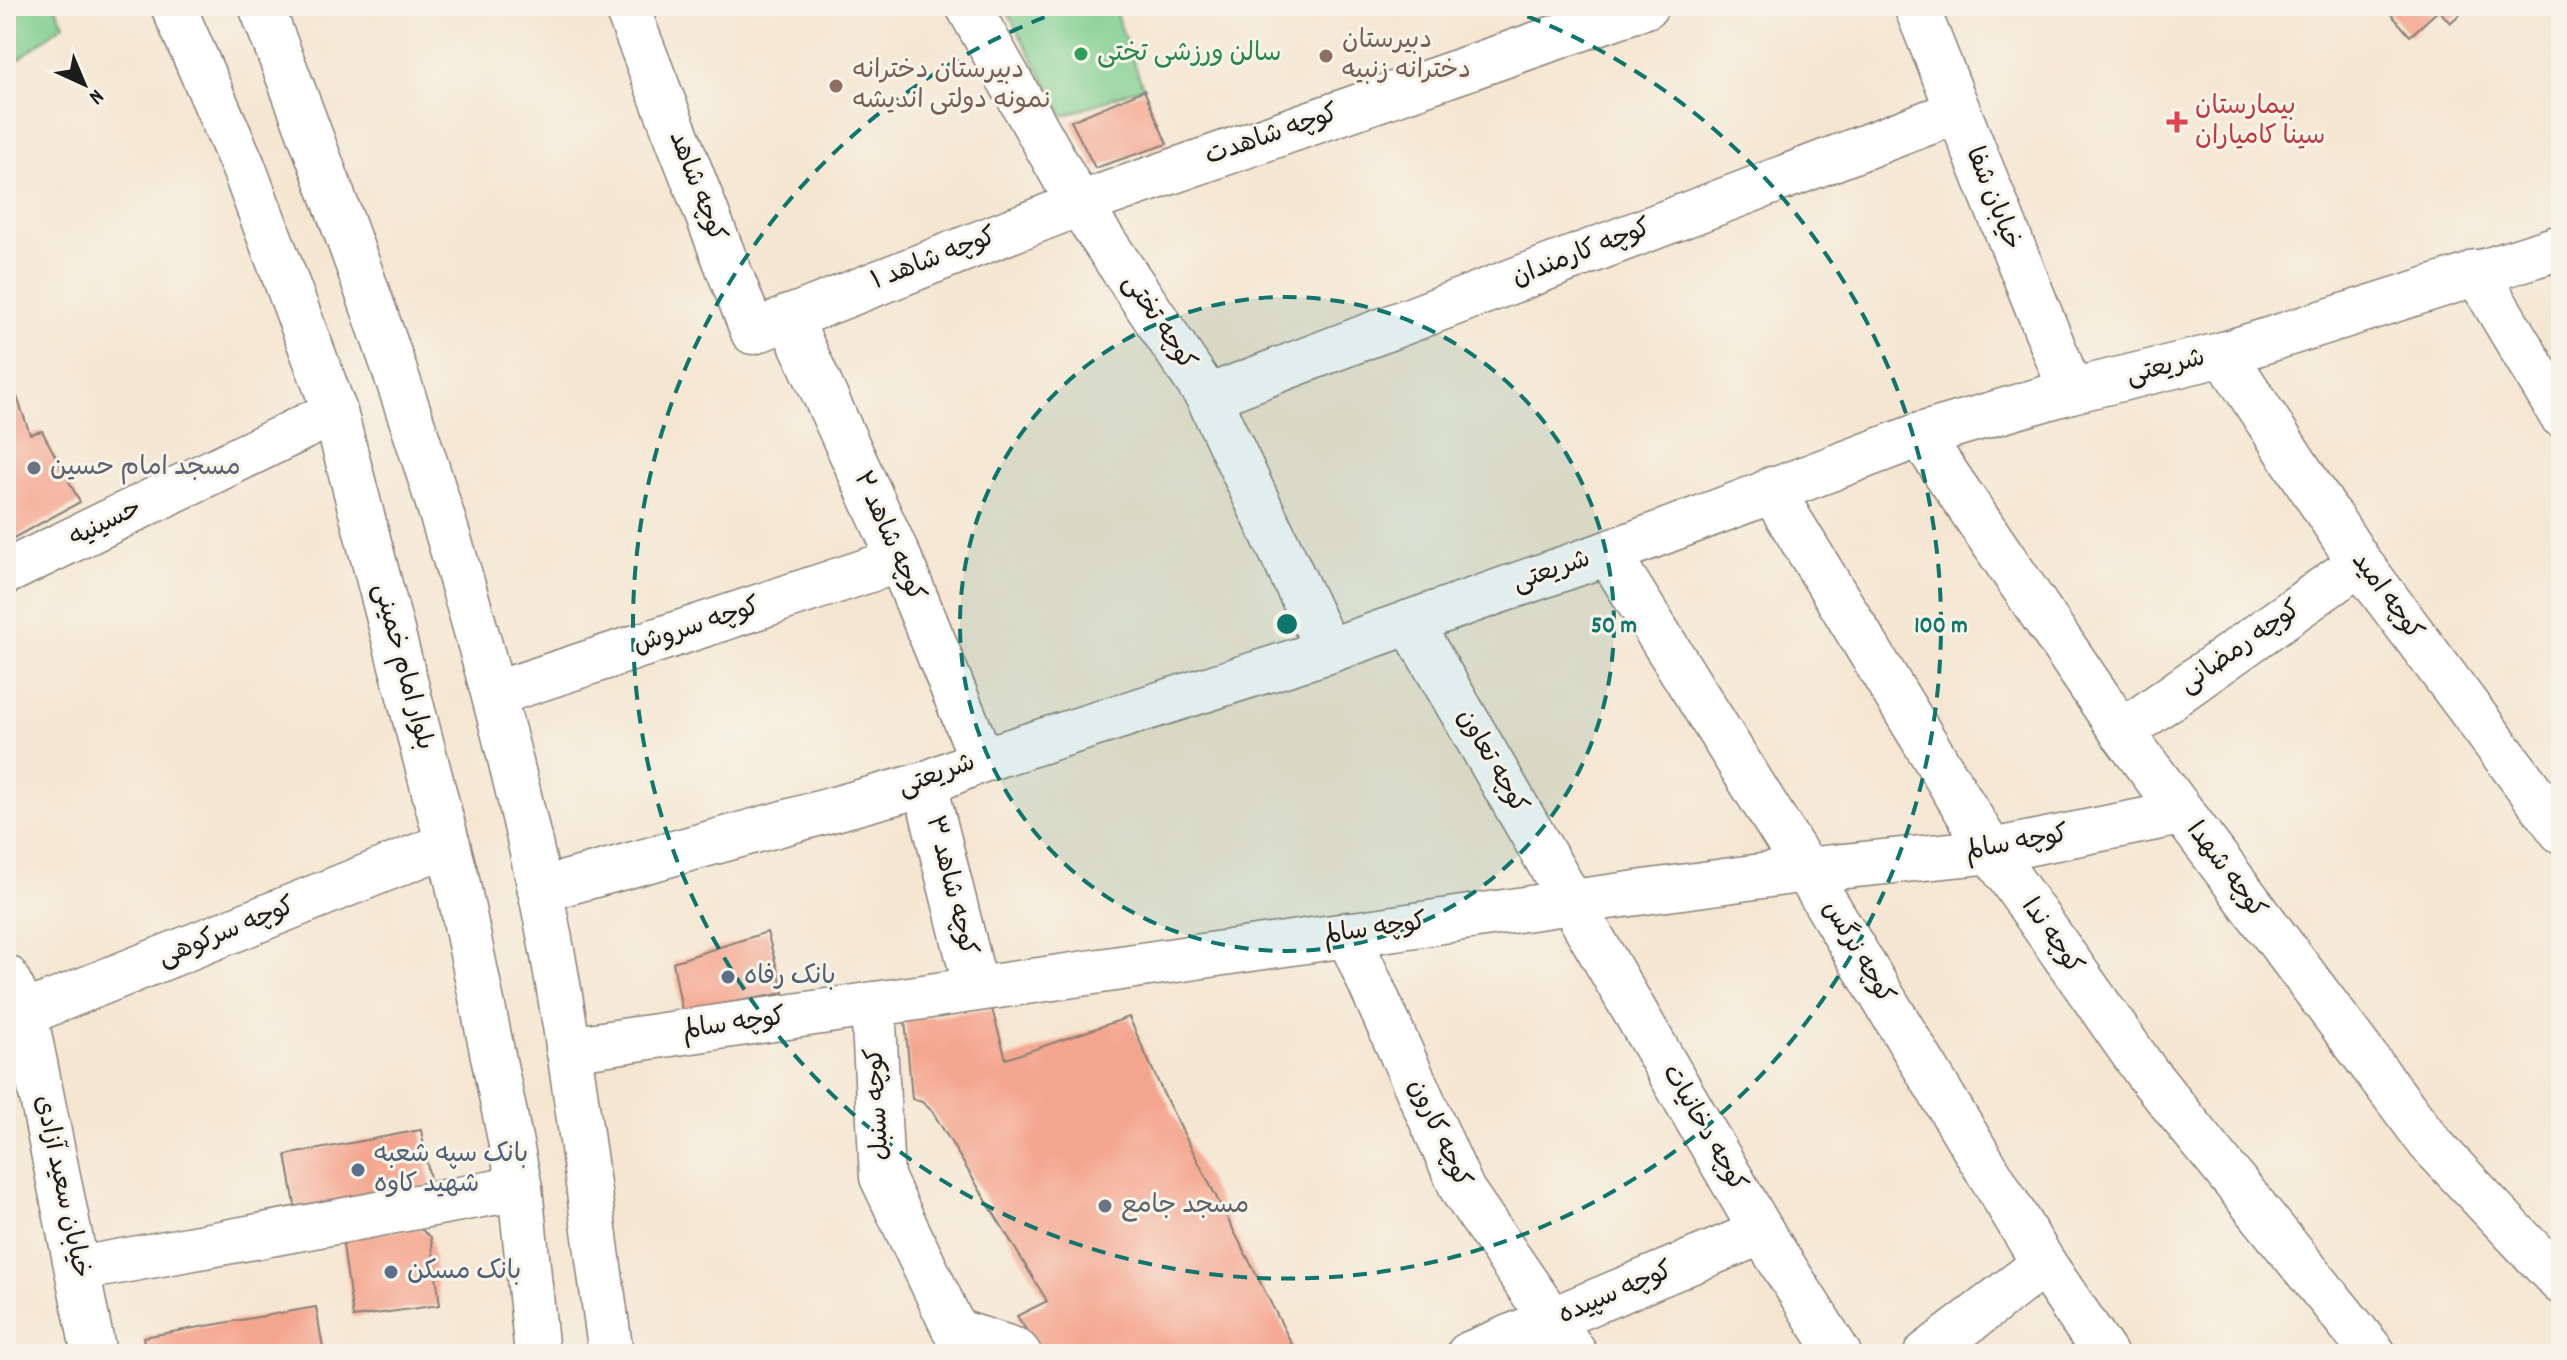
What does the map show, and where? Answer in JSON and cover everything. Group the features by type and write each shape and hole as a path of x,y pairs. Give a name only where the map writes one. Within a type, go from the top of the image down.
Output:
{"street":[{"name":"بلوار امام خمینی","path":"173,6 243,166 335,412 448,844 520,1188 537,1354"},
{"path":"261,6 350,235 412,415 494,694 540,890 568,1049 611,1354"},
{"name":"کوچه شاهد","path":"626,6 753,332 789,317"},
{"name":"کوچه تختی","path":"968,6 1079,204 1208,397 1328,651"},
{"name":"کوچه شاهدت","path":"1079,204 1646,6"},
{"name":"خیابان شفا","path":"1916,6 1956,112 2071,391"},
{"name":"کوچه کارمندان","path":"1208,397 1956,112"},
{"name":"کوچه شاهد ۱","path":"789,317 1079,204"},
{"name":"شریعتی","path":"540,890 925,784 982,760 1328,651 1608,553 1920,435 2071,391 2224,354 2561,247"},
{"path":"2476,272 2561,415"},
{"name":"کوچه شاهد ۲","path":"789,317 900,560 982,760"},
{"name":"کوچه امید","path":"2224,354 2360,563 2561,831"},
{"name":"حسینیه","path":"6,572 335,412"},
{"name":"کوچه شهدا","path":"1920,435 2122,732 2430,1143 2561,1282"},
{"name":"کوچه ندا","path":"1771,489 1991,851 2146,1072 2374,1354"},
{"name":"کوچه نرگس","path":"1608,553 1806,870 2044,1264 2105,1354"},
{"name":"کوچه سروش","path":"494,694 900,560"},
{"name":"کوچه رمضانی","path":"2122,732 2360,563"},
{"name":"کوچه تعاون","path":"1410,622 1572,902"},
{"name":"کوچه شاهد ۳","path":"925,784 976,989"},
{"name":"کوچه سالم","path":"568,1049 1572,902 1806,870 1991,851 2181,813"},
{"name":"کوچه سرکوهی","path":"12,1004 448,844"},
{"name":"کوچه دخانیات","path":"1572,902 1762,1232 1839,1354"},
{"name":"کوچه کارون","path":"1348,934 1463,1191 1564,1337"},
{"name":"خیابان سعید آزادی","path":"12,1004 79,1269 94,1354"},
{"name":"کوچه سنبل","path":"873,1004 882,1177 954,1343"},
{"path":"79,1269 520,1188"},
{"name":"کوچه سپیده","path":"1469,1354 1564,1337 1762,1232"},
{"path":"1926,1354 2044,1264"},
{"path":"954,1343 1015,1350 1019,1354"}],"green space":[{"path":"6,6 55,6 64,24 6,69"},
{"name":"سالن ورزشی تختی","path":"1004,6 1113,6 1143,87 1064,116"}],"building":[{"path":"2384,6 2469,6 2450,23 2439,10 2410,36"},
{"path":"1144,90 1167,144 1095,168 1071,121"},
{"name":"مسجد امام حسین","path":"6,390 17,397 30,434 42,431 80,502 6,542"},
{"name":"بانک رفاه","path":"767,932 784,993 682,1011 673,962"},
{"name":"مسجد جامع","path":"992,1009 1006,1059 1129,1017 1164,1095 1297,1354 1042,1354 1017,1316 1047,1301 932,1111 922,1102 912,1099 905,1020"},
{"name":"بانک سپه شعبه شهید کاوه","path":"421,1130 431,1185 297,1216 286,1155"},
{"name":"بانک مسکن","path":"419,1228 431,1237 440,1305 353,1317 342,1238"},
{"path":"316,1307 324,1354 146,1354 143,1337"}],"place":[{"name":"سالن ورزشی تختی","path":"1081,54"},
{"name":"دبیرستان دخترانه زنبیه","path":"1326,56"},
{"name":"دبیرستان دخترانه نمونه دولتی اندیشه","path":"836,86"},
{"name":"بیمارستان سینا کامیاران","path":"2177,122"},
{"name":"مسجد امام حسین","path":"34,468"},
{"name":"بانک رفاه","path":"728,977"},
{"name":"بانک سپه شعبه شهید کاوه","path":"358,1170"},
{"name":"مسجد جامع","path":"1105,1206"},
{"name":"بانک مسکن","path":"391,1272"}]}
